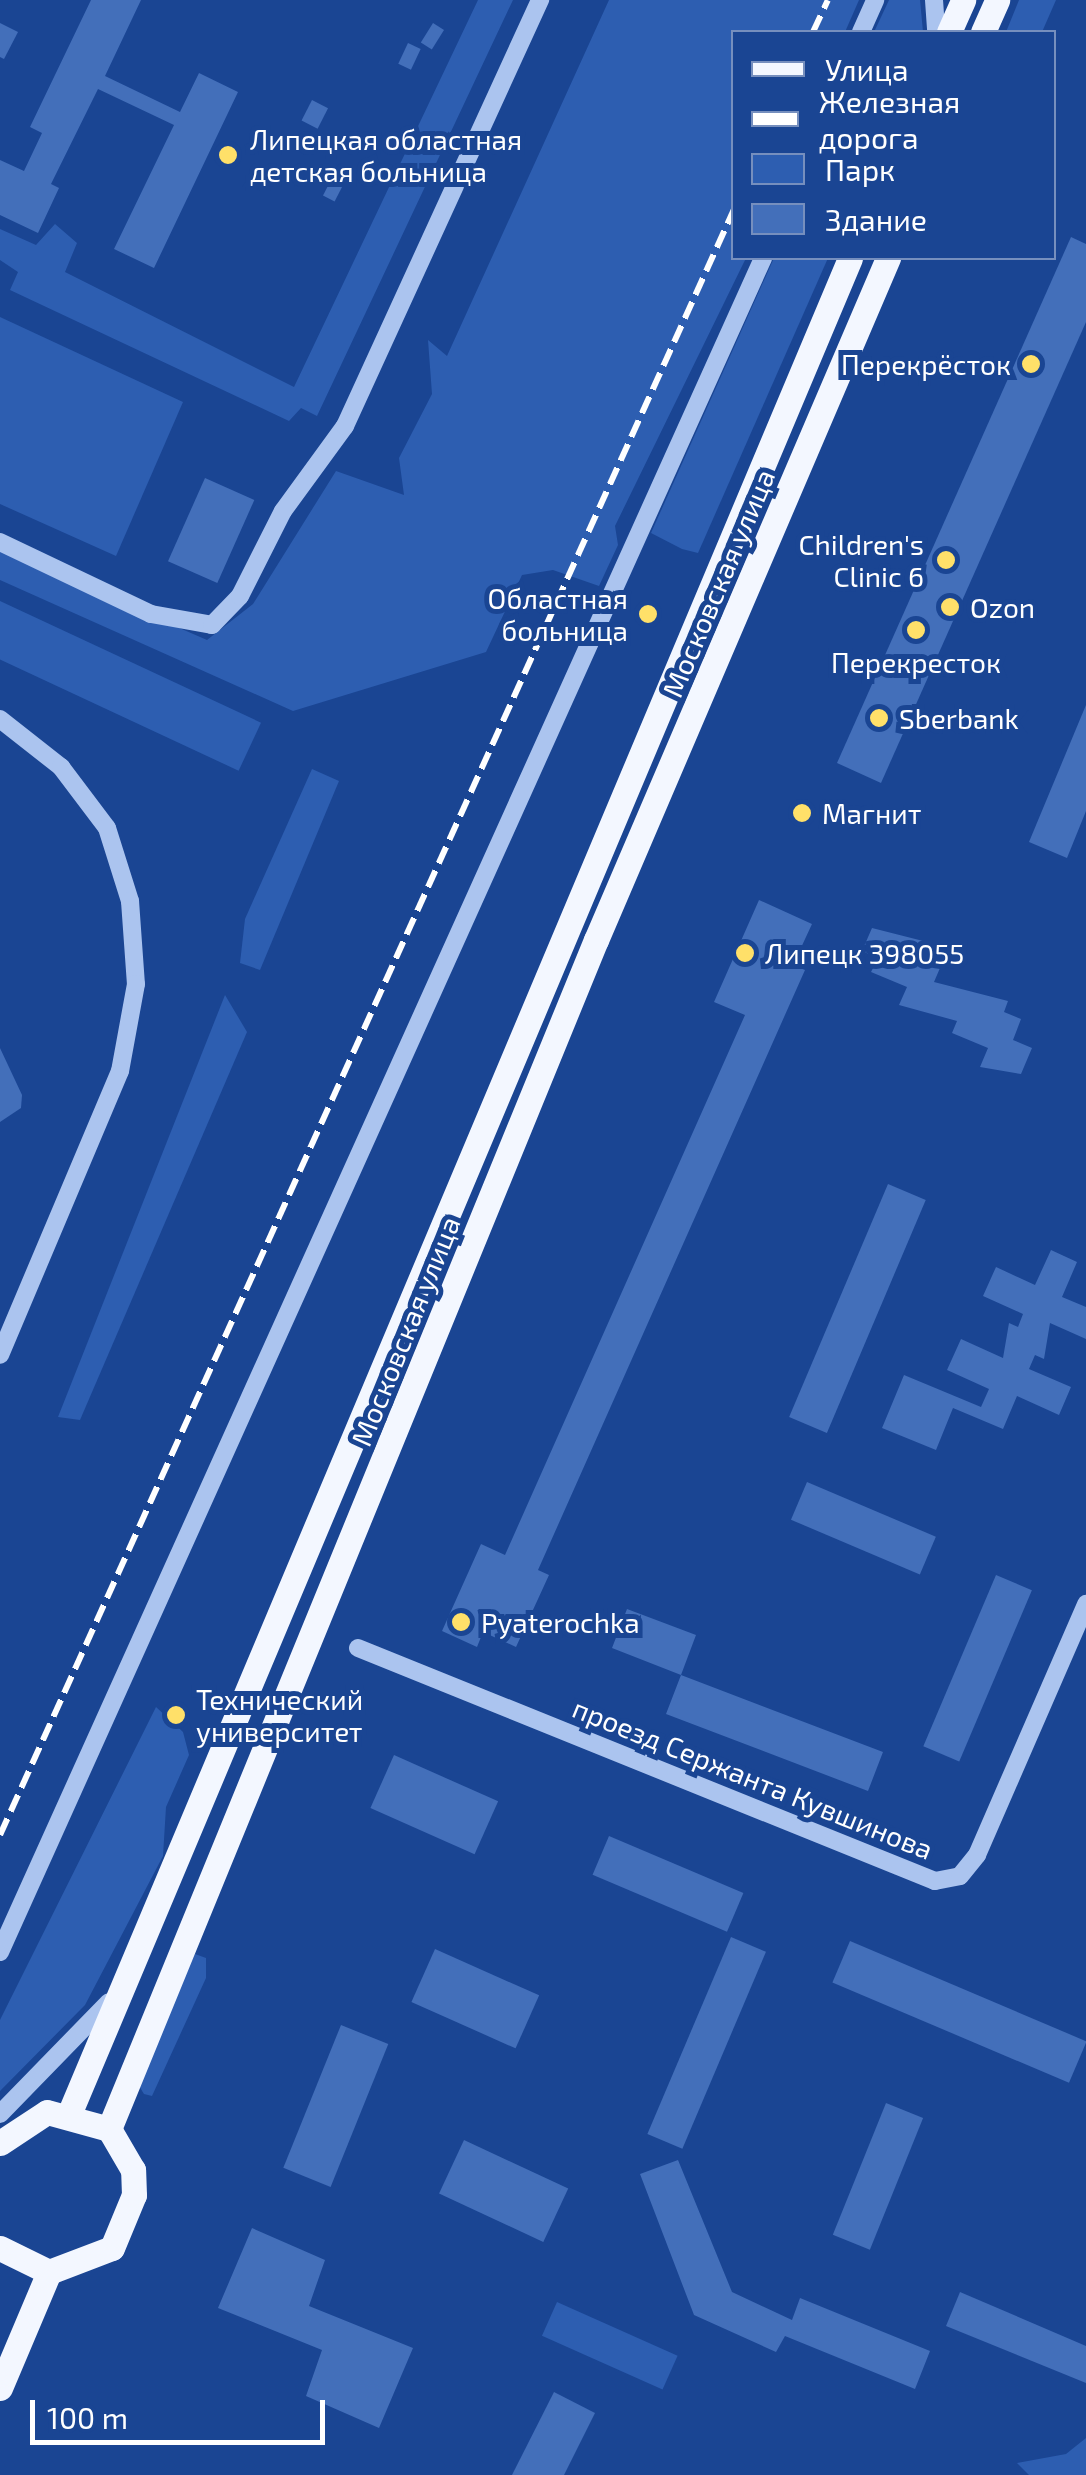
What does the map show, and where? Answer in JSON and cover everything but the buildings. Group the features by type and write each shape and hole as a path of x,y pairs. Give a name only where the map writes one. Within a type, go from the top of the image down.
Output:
{"main road":[{"path":"949,30 962,0"},
{"path":"984,30 997,0"},
{"name":"Московская улица","path":"70,2112 849,260"},
{"name":"Московская улица","path":"109,2128 596,940 887,260"},
{"path":"0,2144 30,2118 70,2112 109,2128 133,2170 128,2221 90,2262 49,2272 3,2259"},
{"path":"0,2388 49,2272"}],"street":[{"path":"0,542 151,614 184,624 222,615 346,426 540,0"},
{"path":"862,30 875,0"},
{"path":"934,0 936,30"},
{"path":"0,1952 761,260"},
{"path":"0,719 61,767 107,828 130,901 136,984 120,1070 0,1355"},
{"name":"проезд Сержанта Кувшинова","path":"358,1648 935,1882 960,1876 977,1855 1086,1604"},
{"path":"0,2114 80,2038 131,1974"},
{"path":"0,2123 30,2118"}],"green space":[{"path":"478,0 513,0 317,416 301,408 289,421 10,290 18,272 0,260 0,229 36,245 55,224 77,243 65,272 294,387"},
{"path":"609,0 859,0 846,30 731,30 731,260 745,260 615,526 618,545 599,586 553,570 522,575 486,652 293,711 0,580 0,550 207,640 253,604 336,471 404,495 399,458 432,394 428,340 447,356"},
{"path":"889,0 920,0 923,30 875,30"},
{"path":"1019,0 1056,0 1043,30 1007,30"},
{"path":"773,260 827,260 698,553 651,533"},
{"path":"0,317 183,402 116,556 0,504"},
{"path":"0,601 261,723 239,771 0,659"},
{"path":"312,769 339,781 260,970 240,963 245,919"},
{"path":"225,995 247,1032 80,1420 58,1417"},
{"path":"156,1707 183,1732 189,1755 166,1807 163,1856 85,2005 0,2091 0,2020"},
{"path":"195,1954 206,1958 206,1978 152,2096 144,2094 136,2081"},
{"path":"557,2302 678,2356 663,2389 542,2336"},
{"path":"1086,2438 1086,2475 1029,2475 1017,2463 1066,2454"}],"railway":[{"path":"814,30 828,0"},
{"path":"0,1835 731,216"}],"place":[{"name":"Липецкая областная детская больница","path":"228,155"},
{"name":"Перекрёсток","path":"1031,364"},
{"name":"Children's Clinic 6","path":"946,560"},
{"name":"Ozon","path":"950,607"},
{"name":"Областная больница","path":"648,614"},
{"name":"Перекресток","path":"916,630"},
{"name":"Sberbank","path":"879,718"},
{"name":"Магнит","path":"802,813"},
{"name":"Липецк 398055","path":"745,953"},
{"name":"Pyaterochka","path":"461,1622"},
{"name":"Технический университет","path":"176,1715"}]}
